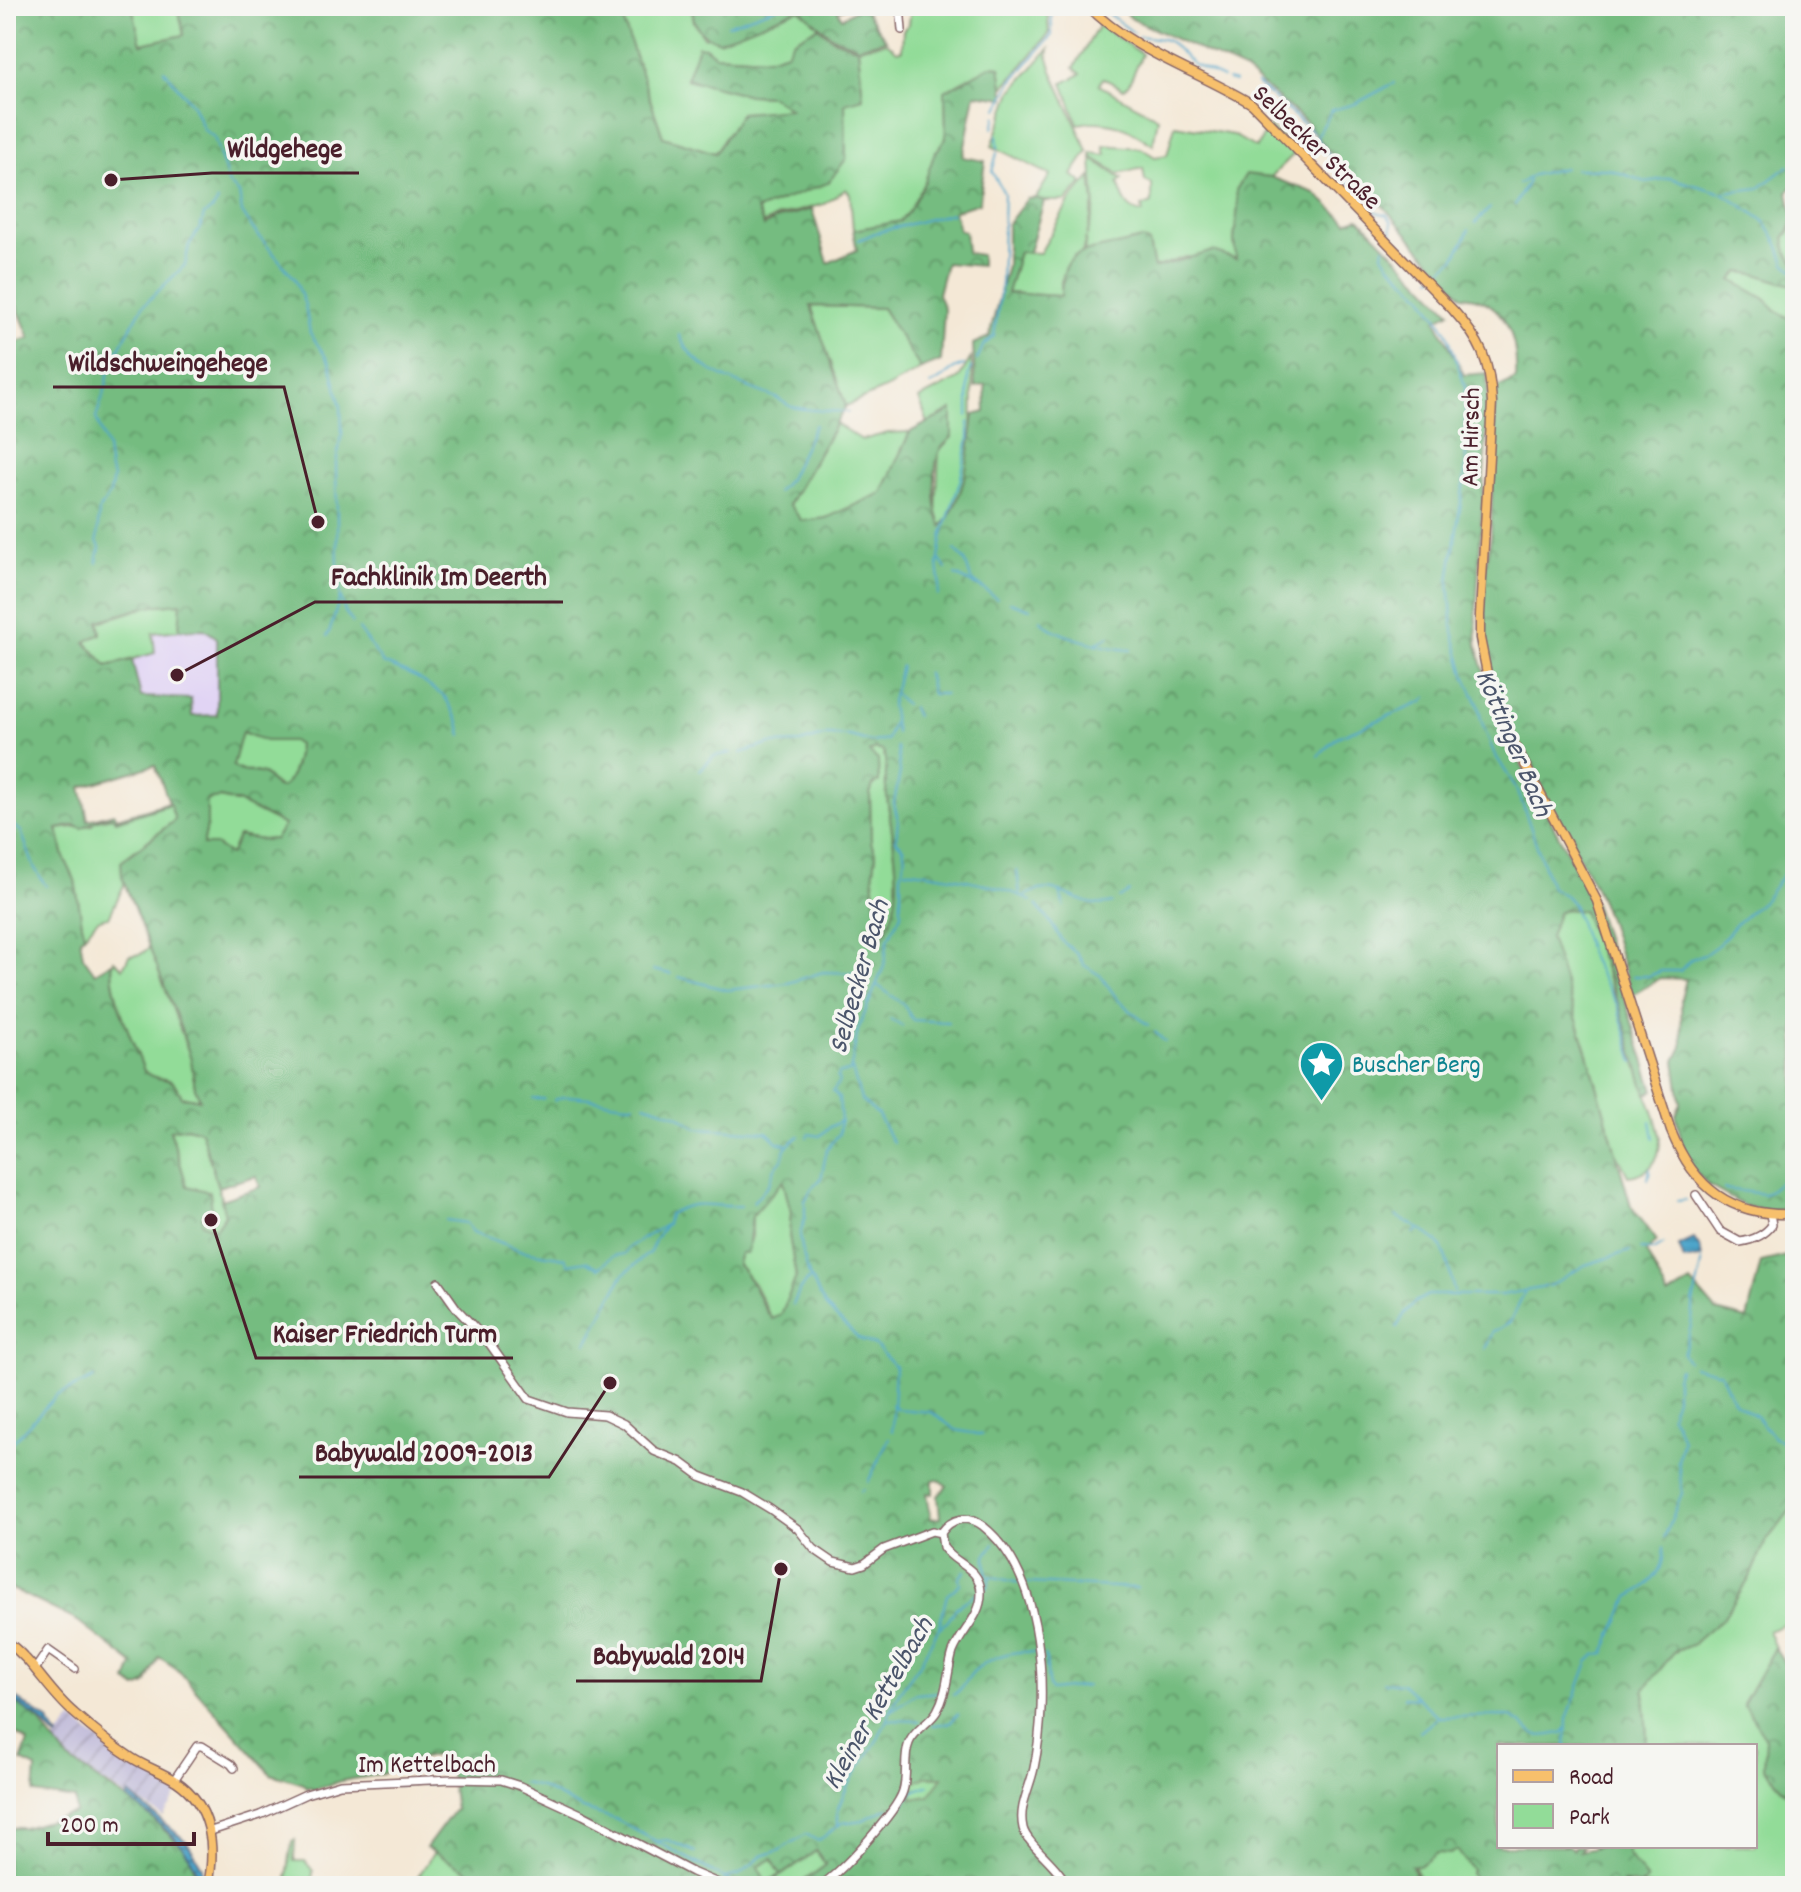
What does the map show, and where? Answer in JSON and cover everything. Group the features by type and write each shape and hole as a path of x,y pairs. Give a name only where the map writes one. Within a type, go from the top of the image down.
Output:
{"main road":[{"name":"Selbecker Straße","path":"1088,6 1133,42 1220,84 1252,104 1426,282"},
{"name":"Am Hirsch","path":"1426,282 1471,330 1483,350 1491,380 1489,487 1480,615 1483,658 1500,714 1597,901 1678,1148 1694,1174 1714,1193 1744,1209 1770,1214 1795,1214"},
{"path":"6,1641 36,1668 58,1696 83,1720 129,1756 174,1780 192,1794 211,1831 213,1851 208,1886"}],"street":[{"path":"900,6 902,30"},
{"path":"1696,1195 1720,1231 1740,1242 1758,1238 1769,1229 1772,1225 1770,1214"},
{"path":"438,1282 457,1309 489,1343 529,1399 553,1409 595,1413 624,1424 654,1451 763,1504 798,1529 814,1549 833,1562 855,1567 884,1549 932,1531 941,1533"},
{"path":"941,1533 955,1520 969,1518 978,1522 997,1537 1022,1578 1040,1649 1041,1676 1034,1767 1022,1812 1024,1831 1055,1866 1067,1886"},
{"path":"819,1886 839,1873 892,1812 900,1798 909,1742 940,1706 949,1678 952,1654 978,1608 981,1594 979,1582 973,1571 947,1552 941,1533"},
{"path":"36,1668 48,1650 75,1669"},
{"path":"174,1780 197,1746 202,1746 234,1768"},
{"name":"Im Kettelbach","path":"211,1831 260,1815 306,1794 351,1782 501,1780 596,1821 725,1886"}],"shaded area":[{"path":"204,629 217,638 218,715 192,716 191,699 140,697 132,660 155,653 153,633"},
{"path":"72,1719 119,1756 180,1790 163,1817 70,1760 54,1742"}],"green space":[{"path":"6,6 132,6 141,44 184,35 178,6 618,6 663,137 715,153 741,113 790,109 771,96 749,95 686,79 698,46 715,55 768,58 787,52 793,41 818,27 833,39 858,48 863,98 845,103 846,159 828,183 757,210 764,226 776,219 812,209 828,263 857,250 853,230 900,221 909,211 934,155 946,138 945,91 990,66 1000,67 1005,98 975,94 963,157 985,161 979,203 954,211 959,230 965,231 967,253 981,255 981,266 946,263 938,294 944,309 941,361 921,369 882,308 811,306 846,406 789,504 802,521 826,518 882,493 910,432 952,410 952,437 940,450 935,490 942,526 950,515 961,489 974,415 986,412 985,385 975,387 973,344 989,337 1007,266 1007,225 1027,199 1044,201 1029,252 1019,252 1007,293 1061,296 1066,266 1076,256 1142,239 1149,243 1154,268 1213,251 1236,259 1236,190 1246,174 1271,177 1315,193 1347,222 1359,218 1450,312 1436,320 1464,375 1487,373 1477,645 1503,730 1594,903 1654,1091 1646,1094 1614,990 1583,911 1566,909 1558,913 1550,937 1588,1054 1631,1206 1657,1241 1646,1252 1668,1296 1691,1282 1716,1311 1747,1319 1761,1262 1795,1254 1795,1504 1765,1543 1748,1581 1723,1618 1693,1644 1674,1652 1644,1690 1645,1744 1497,1744 1497,1848 1581,1848 1579,1851 1626,1848 1628,1855 1647,1880 1640,1886 1621,1882 1627,1886 1478,1886 1472,1870 1457,1850 1450,1854 1437,1853 1419,1866 1411,1866 1421,1886 797,1886 826,1865 816,1851 770,1883 772,1886 458,1886 468,1871 426,1848 455,1809 447,1753 398,1763 383,1774 341,1781 313,1790 307,1788 304,1784 271,1774 177,1669 159,1657 146,1684 137,1688 127,1681 133,1664 78,1621 6,1586 6,345 30,338 6,280","holes":["181,603 179,630 204,629 217,638 217,715 192,716 191,699 141,697 132,660 107,666 85,642 101,634 99,621 149,606","242,732 266,741 292,741 298,745 292,771 282,787 275,786 263,774 233,766","876,749 883,751 896,866 894,905 889,924 880,941 879,931 886,927 886,922 877,918 873,877 876,855 871,842 870,794 873,785 879,782 878,760 869,752","155,765 169,802 117,818 114,813 88,820 81,787","220,798 240,803 284,825 275,839 238,836 230,855 215,845 203,845 207,800","170,804 175,820 121,862 122,877 177,1018 200,1099 182,1097 174,1083 144,1071 118,1003 112,963 95,973 83,956 80,938 84,936 75,880 64,857 57,829 75,825 82,828 101,818 113,817 116,821","187,1127 201,1131 218,1187 256,1176 260,1187 221,1200 225,1215 215,1229 202,1223 202,1216 212,1210 210,1192 187,1186 170,1130","783,1181 791,1212 789,1235 796,1277 781,1315 772,1319 749,1278 737,1264 740,1253 748,1253 752,1216","938,1479 947,1486 938,1496 940,1518 931,1519 927,1493 933,1494 933,1480","772,1859 781,1875 766,1882 758,1867"]},
{"path":"132,6 178,6 184,35 140,45"},
{"path":"618,6 691,6 694,22 704,37 799,9 818,27 793,41 787,52 768,58 715,55 705,47 686,78 749,95 771,96 792,110 741,113 715,153 663,137"},
{"path":"691,6 850,6 838,11 842,18 858,8 866,12 886,40 858,47 833,37 799,9 719,41 699,29"},
{"path":"911,6 1047,6 1049,34 1003,88 1000,67 990,66 945,91 946,138 934,155 926,181 900,222 853,230 850,194 846,189 824,204 776,217 763,224 757,210 828,182 846,159 845,102 863,98 858,48 887,42 897,51 902,50 903,30 909,24"},
{"path":"1118,6 1795,6 1795,183 1788,192 1794,216 1784,238 1787,252 1795,264 1795,286 1739,272 1732,280 1765,299 1795,322 1795,1209 1768,1211 1745,1206 1709,1186 1686,1161 1676,1115 1681,1103 1675,1061 1682,1047 1681,999 1686,979 1661,978 1632,995 1600,898 1530,770 1502,710 1485,647 1482,606 1491,537 1495,389 1516,379 1515,350 1507,324 1490,305 1462,296 1363,183 1349,177 1306,122 1246,71 1132,19"},
{"path":"1099,25 1142,54 1124,89 1103,78 1099,85 1158,118 1153,145 1109,123 1078,124 1063,83 1081,74 1074,68"},
{"path":"1049,49 1052,71 1088,151 1072,175 1083,183 1066,201 1036,198 1050,175 992,146 1012,91"},
{"path":"1175,125 1233,135 1256,148 1269,126 1296,152 1271,177 1246,175 1236,190 1238,207 1234,240 1237,259 1186,257 1154,268 1149,243 1143,239 1084,252 1086,237 1082,253 1074,256 1061,281 1061,296 1007,293 1019,252 1040,253 1069,202 1091,177 1094,203 1087,236 1095,208 1092,159 1122,179 1118,183 1126,203 1133,210 1143,213 1142,207 1152,203 1152,184 1145,181 1143,168 1119,174 1092,157 1091,153 1106,155 1104,145 1141,148 1155,157 1167,155"},
{"path":"1795,218 1795,264 1787,252 1784,238 1794,226"},
{"path":"1738,272 1795,286 1795,322 1765,299 1731,280"},
{"path":"811,306 882,308 921,369 846,406"},
{"path":"971,358 973,400 967,468 953,509 942,527 936,516 939,450 952,437 952,411 928,423 919,399 958,379"},
{"path":"836,424 862,440 888,433 910,432 882,493 826,518 802,521 789,505"},
{"path":"181,603 179,630 153,633 155,653 107,666 85,641 101,634 99,622 149,606"},
{"path":"242,732 266,741 293,741 298,745 294,768 282,788 262,774 232,766"},
{"path":"876,749 883,751 885,760 896,867 894,906 880,943 873,877 876,855 871,842 870,794 873,785 879,782 878,772 868,752"},
{"path":"220,798 240,803 284,825 275,839 238,836 230,856 215,845 203,845 207,799"},
{"path":"170,804 175,820 125,858 124,885 109,917 97,921 84,936 75,880 64,857 57,829 92,825 93,821 113,817 122,819"},
{"path":"1566,909 1583,911 1658,1126 1658,1154 1652,1165 1635,1175 1628,1176 1615,1150 1588,1054 1549,936 1558,913"},
{"path":"150,947 191,1059 195,1088 201,1099 182,1097 170,1080 151,1076 144,1071 122,1014 112,970 114,960 123,968 129,956 141,954"},
{"path":"187,1127 201,1131 224,1208 225,1215 215,1229 202,1223 170,1129"},
{"path":"783,1180 791,1212 789,1235 796,1277 781,1315 772,1320 754,1284 737,1264 740,1253 752,1237 752,1216"},
{"path":"1795,1504 1795,1615 1789,1623 1768,1631 1775,1648 1743,1704 1767,1738 1764,1768 1795,1803 1795,1886 1640,1886 1647,1880 1628,1855 1626,1848 1757,1848 1757,1744 1645,1744 1644,1690 1674,1652 1694,1644 1748,1581 1765,1543"},
{"path":"1775,1648 1795,1679 1795,1803 1764,1768 1766,1738 1743,1704"},
{"path":"6,1697 35,1716 68,1759 143,1810 191,1855 197,1886 6,1886 6,1828 24,1828 75,1813 75,1799 34,1793 36,1768 21,1761 28,1742 10,1730 15,1717 6,1711"},
{"path":"925,1777 943,1777 929,1796 912,1799 913,1783"},
{"path":"295,1840 294,1861 305,1861 313,1871 312,1886 286,1886 292,1841"},
{"path":"1457,1849 1472,1870 1478,1886 1423,1886 1413,1866 1419,1866 1437,1853"},
{"path":"816,1851 826,1865 797,1886 772,1886 770,1883 774,1878 766,1883 758,1867 772,1859 782,1875"},
{"path":"434,1852 468,1871 458,1886 396,1886 413,1885"}],"water":[{"path":"1694,1239 1702,1258 1684,1260 1679,1246"},
{"path":"6,1691 47,1720 57,1738 40,1720 6,1696"},
{"path":"129,1794 187,1842 202,1867 203,1886 199,1886 197,1873 183,1848 127,1798"}],"waterway":[{"path":"727,25 780,6"},
{"name":"Selbecker Bach","path":"998,109 1012,81 1052,35 1051,6"},
{"name":"Köttinger Bach","path":"1098,6 1134,33"},
{"name":"Köttinger Bach","path":"1139,36 1170,42 1194,65 1223,78"},
{"path":"164,70 193,105 204,130 214,137 229,184 239,193 242,212 295,279 305,305 310,333 330,363 341,407 342,434 336,463 340,595 345,612 353,623"},
{"name":"Köttinger Bach","path":"1227,80 1235,82"},
{"path":"1316,138 1332,110 1355,104 1394,83"},
{"name":"Köttinger Bach","path":"1257,84 1313,132"},
{"name":"Selbecker Bach","path":"993,128 996,116"},
{"name":"Selbecker Bach","path":"997,134 998,148"},
{"name":"Köttinger Bach","path":"1316,137 1352,187"},
{"name":"Selbecker Bach","path":"977,360 983,346 994,336 1001,286 1004,193 992,172 997,153"},
{"path":"1725,192 1759,188 1788,166"},
{"path":"1519,184 1533,175 1564,168"},
{"path":"1575,169 1608,169 1646,182 1670,178 1723,193 1763,220 1778,244 1785,263 1795,272"},
{"path":"1515,205 1528,181"},
{"name":"Köttinger Bach","path":"1353,192 1356,197"},
{"path":"97,563 99,510 110,494 113,477 96,418 110,364 143,306 185,265 189,245 204,215 218,201"},
{"name":"Köttinger Bach","path":"1359,201 1366,209 1387,215 1392,222 1391,234"},
{"path":"1475,223 1490,208"},
{"path":"859,240 952,213"},
{"path":"1432,278 1455,258 1469,230"},
{"name":"Köttinger Bach","path":"1384,247 1383,254 1390,265 1422,295 1447,332 1465,386 1466,468 1449,581 1453,632 1466,678 1494,753 1518,791 1551,887 1573,904 1592,960 1617,1004 1634,1062"},
{"path":"679,335 696,359 720,376 792,407 848,412"},
{"path":"930,385 964,365"},
{"name":"Selbecker Bach","path":"968,416 968,376 971,367"},
{"name":"Selbecker Bach","path":"938,595 938,565 943,533 960,482 969,422"},
{"path":"777,492 789,479 815,425"},
{"path":"955,550 965,560 971,579 997,599"},
{"path":"940,560 946,569"},
{"path":"955,575 984,589"},
{"path":"327,636 340,597"},
{"path":"1010,602 1030,609"},
{"path":"1040,619 1067,636 1131,650"},
{"path":"359,629 383,663 416,677 445,697 459,722 462,736"},
{"path":"1097,643 1110,636"},
{"name":"Selbecker Bach","path":"896,733 891,705 901,666"},
{"path":"927,673 932,694 945,694"},
{"path":"895,694 905,704"},
{"path":"1318,756 1337,737 1423,702 1427,697"},
{"path":"912,708 916,716"},
{"path":"741,753 770,744 800,743 827,735 850,736 871,742 887,740 893,723"},
{"name":"Selbecker Bach","path":"807,1137 809,1134 820,1136 841,1121 839,1098 833,1091 839,1082 837,1077 840,1073 850,1072 858,1030 884,966 888,939 901,914 901,875 905,858 903,848 896,840 898,820 894,803 900,772 897,747"},
{"path":"700,770 714,756 731,753"},
{"path":"6,821 21,831 34,867 46,886"},
{"path":"1633,976 1680,971 1691,959 1704,955 1765,899 1795,859"},
{"path":"905,870 987,885 1031,901"},
{"path":"1017,870 1020,895"},
{"path":"1024,897 1047,889 1089,903 1112,903"},
{"path":"1060,892 1064,906"},
{"path":"1119,898 1129,892"},
{"path":"1036,905 1084,965 1101,976 1118,1000 1148,1025"},
{"path":"653,970 671,974"},
{"path":"679,977 727,990 788,983 823,972 861,973 871,978"},
{"path":"877,985 903,1004 913,1020 948,1022"},
{"path":"890,1019 902,1026"},
{"path":"1155,1032 1165,1042"},
{"path":"852,1069 861,1100 878,1115 893,1143"},
{"path":"554,1100 583,1097 634,1104"},
{"path":"534,1099 544,1099"},
{"path":"645,1104 678,1115 697,1128 767,1132 777,1142 788,1145"},
{"name":"Köttinger Bach","path":"1651,1121 1654,1138"},
{"path":"840,1122 839,1134 827,1149 821,1179 805,1201 800,1235 803,1254 809,1275 826,1307 858,1338 876,1346 895,1367 892,1431"},
{"name":"Selbecker Bach","path":"753,1202 769,1184 785,1148 799,1136"},
{"name":"Köttinger Bach","path":"1648,1179 1650,1169"},
{"path":"1724,1189 1765,1194 1783,1180 1795,1181"},
{"path":"1677,1201 1685,1200"},
{"name":"Selbecker Bach","path":"446,1220 466,1223 473,1232 523,1251 565,1258 568,1264 586,1261 599,1268 613,1256 624,1254 629,1247 667,1224 669,1214 679,1209 697,1205 740,1206"},
{"path":"1396,1216 1438,1243 1447,1261 1454,1292"},
{"path":"587,1343 623,1275 650,1252 664,1227"},
{"path":"1414,1233 1423,1231"},
{"path":"1641,1249 1654,1250 1664,1244"},
{"path":"1397,1327 1415,1302 1428,1295 1501,1295 1541,1288 1585,1265 1630,1251"},
{"name":"Köttinger Bach","path":"1688,1361 1683,1354 1702,1258"},
{"path":"793,1305 800,1289 809,1279"},
{"path":"1485,1349 1493,1332 1510,1322 1524,1293"},
{"name":"Köttinger Bach","path":"1694,1366 1720,1373 1734,1402 1757,1417 1774,1438 1795,1445"},
{"path":"1664,1538 1682,1493 1678,1461 1682,1440 1670,1415 1676,1398 1679,1368"},
{"path":"6,1449 56,1396 94,1378"},
{"path":"892,1404 898,1409 931,1412 956,1430 982,1435"},
{"path":"868,1482 889,1438"},
{"path":"987,1576 986,1556 994,1544"},
{"path":"1566,1744 1567,1719 1588,1662 1595,1655 1604,1653 1629,1597 1649,1583 1659,1571 1663,1548"},
{"path":"939,1626 947,1595 960,1584 959,1578 965,1571"},
{"name":"Kleiner Kettelbach","path":"986,1588 990,1576 1019,1583"},
{"name":"Kleiner Kettelbach","path":"1027,1583 1137,1588"},
{"name":"Kleiner Kettelbach","path":"523,1783 540,1787 583,1809 615,1819 724,1878 739,1875 762,1856 780,1850 806,1834 818,1841 838,1826 838,1808 847,1787 879,1737 899,1693 919,1665 938,1629 948,1621 957,1606 977,1594"},
{"path":"953,1695 974,1671 987,1662 1010,1653 1034,1653"},
{"path":"1044,1655 1051,1690 1087,1686"},
{"path":"1384,1682 1402,1684 1439,1717 1508,1716 1533,1734 1545,1736 1561,1734 1566,1729"},
{"path":"891,1711 915,1694 940,1692"},
{"path":"1404,1697 1418,1698"},
{"path":"933,1725 950,1723 958,1714"},
{"path":"1420,1732 1437,1718"},
{"path":"889,1720 919,1721"},
{"name":"Kleiner Kettelbach","path":"422,1784 457,1782"},
{"name":"Kleiner Kettelbach","path":"410,1785 415,1784"},
{"name":"Kleiner Kettelbach","path":"395,1785 405,1785"},
{"path":"902,1806 912,1792 929,1785"},
{"name":"Kleiner Kettelbach","path":"315,1796 322,1793"},
{"name":"Kleiner Kettelbach","path":"279,1810 308,1799"},
{"path":"838,1826 863,1820 888,1808"},
{"path":"658,1841 667,1840 695,1852"},
{"path":"724,1878 736,1886"}],"place":[{"name":"Wildgehege","path":"111,180"},
{"name":"Wildschweingehege","path":"318,522"},
{"name":"Fachklinik Im Deerth","path":"177,675"},
{"name":"Buscher Berg","path":"1321,1102"},
{"name":"Kaiser Friedrich Turm","path":"211,1220"},
{"name":"Babywald 2009-2013","path":"610,1383"},
{"name":"Babywald 2014","path":"781,1569"}]}
